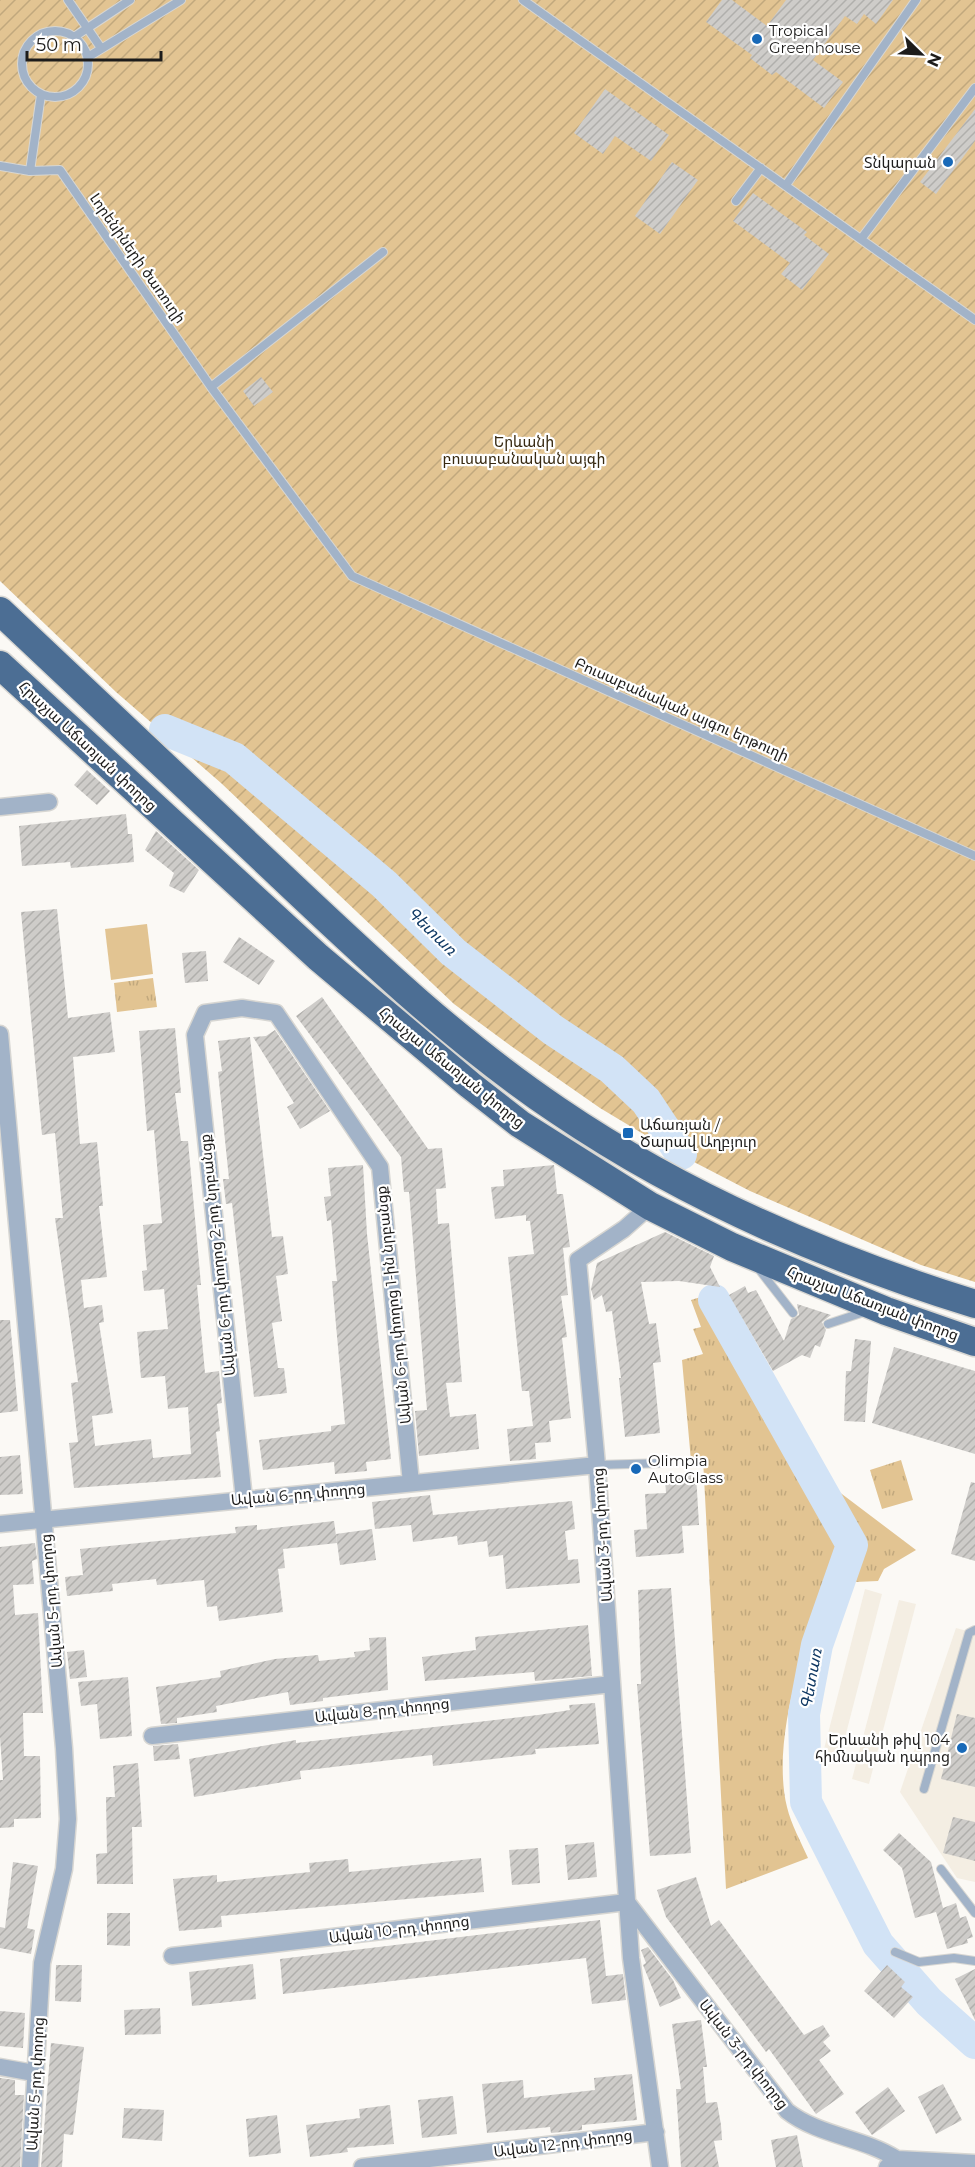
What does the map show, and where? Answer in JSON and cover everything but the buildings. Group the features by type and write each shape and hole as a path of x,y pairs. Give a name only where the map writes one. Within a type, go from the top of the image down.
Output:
{"highway":[{"name":"Հրաչյա Աճառյան փողոց","path":"0,611 345,935 482,1055 558,1111 662,1174 750,1218 822,1250 975,1304"},
{"name":"Հրաչյա Աճառյան փողոց","path":"4,668 318,957 470,1085 520,1124 651,1206 747,1253 886,1311 975,1342"}],"street":[{"path":"0,807 49,802"},
{"name":"Ավան 6-րդ փողոց 1-ին նրբանցք","path":"205,1013 242,1008 276,1013 380,1167 411,1483"},
{"name":"Ավան 6-րդ փողոց 2-րդ նրբանցք","path":"205,1013 195,1035 244,1499"},
{"name":"Ավան 5-րդ փողոց","path":"0,1034 44,1520 68,1819 64,1869 42,1963 30,2167"},
{"name":"Ավան 3-րդ փողոց","path":"651,1206 624,1229 578,1260 597,1465 631,1958 660,2167"},
{"name":"Ավան 6-րդ փողոց","path":"0,1524 597,1465"},
{"name":"Ավան 8-րդ փողոց","path":"152,1736 612,1684"},
{"name":"Ավան 3-րդ փողոց","path":"627,1902 787,2111 807,2124 868,2143 892,2163"},
{"name":"Ավան 10-րդ փողոց","path":"172,1956 627,1902"},
{"path":"0,2067 34,2073"},
{"name":"Ավան 12-րդ փողոց","path":"362,2167 656,2132"},
{"path":"892,2163 929,2165 975,2163"}],"lane":[{"path":"68,0 101,48"},
{"path":"74,37 130,0"},
{"path":"88,57 182,0"},
{"path":"523,0 975,320"},
{"path":"786,185 916,0"},
{"path":"61,31 74,37 83,45 88,57 88,70 84,81 76,91 65,97 52,98 40,95 30,86 23,74 22,61 26,48 35,38 48,32 61,31"},
{"path":"861,239 975,87"},
{"path":"0,166 30,171 40,95"},
{"path":"736,201 761,168"},
{"name":"Լորենիների ծառուղի","path":"30,171 60,170 211,387"},
{"path":"211,387 383,252"},
{"name":"Բուսաբանական այգու երթուղի","path":"211,387 352,576 975,856"},
{"path":"747,1253 793,1313"},
{"path":"828,1324 856,1313 886,1311"},
{"path":"597,1465 664,1463"},
{"path":"924,1789 969,1633 975,1629"},
{"path":"941,1869 975,1913"},
{"path":"895,1952 919,1962 954,1958 975,1961"}],"shaded area":[{"path":"865,1589 882,1594 840,1757 823,1753"},
{"path":"899,1600 916,1604 869,1784 852,1779"},
{"path":"956,1628 975,1633 975,1882 957,1878 900,1792"}],"green space":[{"name":"Երևանի բուսաբանական այգի","path":"0,0 975,0 975,1282 921,1265 750,1191 665,1147 600,1108 511,1046 454,1004 221,783 116,692 0,581"},
{"path":"147,924 153,974 111,980 105,929"},
{"path":"153,978 157,1007 117,1012 114,983"},
{"path":"720,1291 826,1482 916,1550 884,1569 878,1581 831,1583 810,1633 792,1692 783,1753 783,1781 787,1807 808,1858 726,1889 703,1459 691,1461 682,1360 703,1354 693,1329 701,1327 691,1300"},
{"path":"901,1460 913,1500 882,1509 870,1470"}],"waterway":[{"name":"Գետառ","path":"165,730 234,758 384,884 453,952 553,1030 612,1069 646,1101 681,1154"},
{"name":"Գետառ","path":"714,1300 852,1545 817,1645 804,1714 806,1802 878,1944 929,2002 975,2043"}],"place":[{"name":"Tropical Greenhouse","path":"757,39"},
{"name":"Տնկարան","path":"948,162"},
{"name":"Աճառյան / Ծարավ Աղբյուր","path":"628,1133"},
{"name":"Olimpia AutoGlass","path":"636,1469"},
{"name":"Երևանի թիվ 104 հիմնական դպրոց","path":"962,1748"}]}
